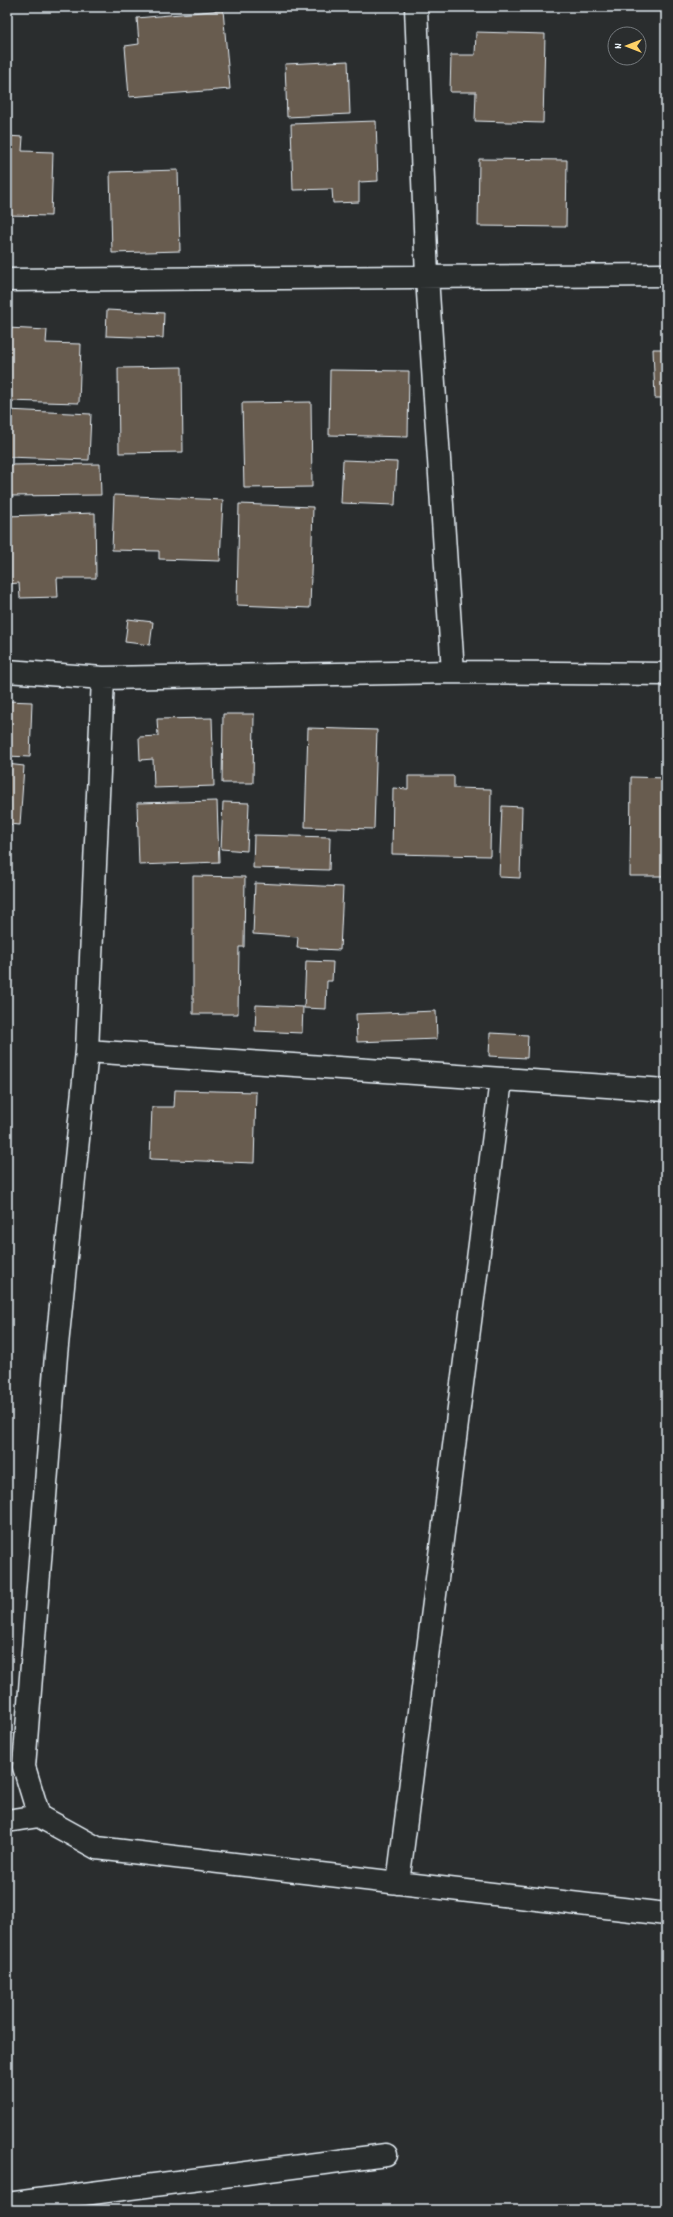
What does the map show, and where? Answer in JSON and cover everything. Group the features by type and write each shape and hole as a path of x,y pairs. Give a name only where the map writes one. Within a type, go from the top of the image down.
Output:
{"street":[{"path":"416,7 427,277 453,672"},
{"path":"7,280 666,275"},
{"path":"7,671 103,678 453,672 666,674"},
{"path":"39,1816 24,1767 56,1355 87,1051 103,678"},
{"path":"87,1051 666,1090"},
{"path":"398,1883 501,1080"},
{"path":"7,1821 39,1816 97,1848 666,1914"},
{"path":"7,2204 386,2155"}],"building":[{"path":"223,10 230,89 129,97 125,46 139,44 137,18"},
{"path":"476,32 545,34 543,123 475,121 476,92 450,92 451,55 475,55"},
{"path":"348,61 350,114 287,117 285,64"},
{"path":"376,121 378,181 359,182 359,202 333,203 332,189 293,190 291,124"},
{"path":"7,136 23,137 22,151 53,152 51,216 7,215"},
{"path":"479,159 567,160 566,227 478,226"},
{"path":"178,170 180,251 112,253 110,172"},
{"path":"107,310 164,313 163,338 106,336"},
{"path":"7,328 47,330 46,343 81,344 79,403 7,401"},
{"path":"653,349 666,349 666,398 655,398"},
{"path":"182,367 183,452 119,453 118,368"},
{"path":"330,370 409,371 408,437 329,435"},
{"path":"311,402 312,487 244,488 242,403"},
{"path":"7,410 91,414 89,460 7,457"},
{"path":"343,460 397,462 395,505 341,503"},
{"path":"100,464 101,495 7,496 7,465"},
{"path":"114,495 223,500 220,561 159,559 159,551 112,550"},
{"path":"239,504 313,507 310,608 237,605"},
{"path":"95,513 96,578 57,578 58,597 20,598 19,583 7,584 7,516"},
{"path":"128,619 153,622 150,645 125,642"},
{"path":"7,701 32,702 30,757 7,756"},
{"path":"223,714 254,714 253,783 222,783"},
{"path":"212,718 214,786 154,788 153,759 140,760 139,737 158,736 157,719"},
{"path":"308,728 377,730 374,829 305,827"},
{"path":"7,764 24,766 20,825 7,824"},
{"path":"408,776 454,776 454,788 491,789 490,856 392,854 393,788 408,789"},
{"path":"631,777 666,778 666,876 630,876"},
{"path":"217,801 219,862 139,865 137,803"},
{"path":"223,802 249,803 247,851 221,849"},
{"path":"502,806 522,807 520,878 499,877"},
{"path":"254,835 330,837 329,870 253,868"},
{"path":"193,876 245,877 244,947 239,947 238,1014 193,1014"},
{"path":"255,883 343,887 340,950 297,948 298,937 253,934"},
{"path":"306,961 333,962 332,981 327,981 326,1009 304,1008"},
{"path":"256,1005 303,1007 302,1033 255,1031"},
{"path":"436,1011 437,1039 357,1042 356,1014"},
{"path":"490,1033 528,1035 527,1058 489,1056"},
{"path":"175,1090 256,1092 254,1163 150,1159 152,1107 174,1107"}]}
